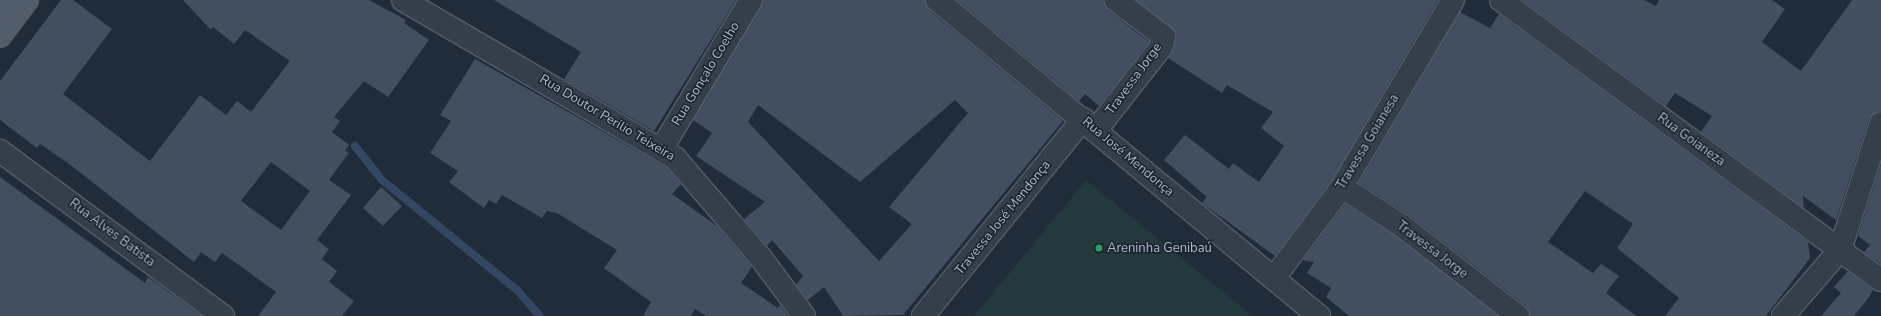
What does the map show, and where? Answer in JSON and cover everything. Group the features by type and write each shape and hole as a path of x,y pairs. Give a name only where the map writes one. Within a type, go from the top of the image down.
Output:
{"main road":[{"path":"0,6 4,0"},
{"path":"0,36 27,0"}],"street":[{"name":"Rua Doutor Perilio Teixeira","path":"403,0 662,148 675,158 762,258 804,316"},
{"name":"Rua Gonçalo Coelho","path":"662,148 751,0"},
{"name":"Rua José Mendonça","path":"937,0 1319,316"},
{"name":"Travessa Jorge","path":"1089,125 1161,47 1164,38 1116,0"},
{"name":"Travessa Goianesa","path":"1274,278 1342,187 1453,0"},
{"name":"Rua Goianeza","path":"1501,0 1881,280"},
{"path":"1783,316 1840,250 1881,123"},
{"name":"Travessa José Mendonça","path":"923,316 1089,125"},
{"name":"Rua Alves Batista","path":"0,150 223,316"},
{"name":"Travessa Jorge","path":"1342,187 1401,225 1518,316"}],"green space":[{"name":"Areninha Genibaú","path":"1086,180 1253,316 974,316"}],"building":[{"path":"61,0 73,0 112,29 63,94 150,161 200,95 226,115 237,101 251,112 290,61 245,30 234,44 213,27 211,30 183,0 369,0 406,20 404,23 429,40 388,97 364,81 334,117 340,121 332,132 349,145 345,150 349,153 329,180 351,195 317,240 329,249 322,259 337,271 329,282 354,301 342,316 258,316 276,292 222,253 215,262 201,252 194,262 68,163 40,144 37,148 0,120 0,81","holes":["271,162 310,191 281,230 241,201"]},
{"path":"494,0 736,0 654,131 564,79 581,52"},
{"path":"763,0 925,0 929,10 1063,121 903,315 843,316 824,287 808,300 796,285 803,276 772,240 767,246 744,219 765,202 696,156 712,133 693,120","holes":["955,100 968,113 889,207 912,224 879,261 748,122 758,105 860,182"]},
{"path":"957,0 1104,0 1108,10 1149,42 1099,106 1085,94 1079,101"},
{"path":"1136,0 1438,0 1332,180 1275,256 1202,203 1207,197 1164,160 1185,135 1229,169 1233,163 1259,182 1284,146 1261,128 1273,112 1227,85 1222,93 1168,58 1176,33"},
{"path":"1522,0 1644,0 1656,6 1659,0 1772,0 1785,9 1762,42 1801,71 1852,0 1881,0 1881,111 1869,119 1836,220 1803,196 1804,208 1701,132 1712,116 1675,93 1666,106"},
{"path":"1460,12 1490,28 1499,14 1808,242 1810,258 1766,316 1665,316 1679,298 1617,248 1633,224 1585,191 1548,242 1593,273 1601,264 1619,276 1606,293 1636,316 1530,316 1526,306 1409,215 1359,183"},
{"path":"475,59 667,168 681,184 672,194 717,226 752,267 741,283 778,308 780,305 788,316 706,316 695,309 691,316 643,316 651,302 604,268 617,250 557,213 547,211 542,218 502,195 496,204 489,200 484,208 449,182 458,171 430,153 451,121 440,115"},
{"path":"1881,164 1881,264 1864,252 1870,245 1858,236"},
{"path":"0,177 145,283 148,277 202,316 0,316"},
{"path":"381,187 402,206 383,226 363,208"},
{"path":"1345,204 1394,235 1498,316 1349,316 1326,297 1331,288 1307,273 1314,262 1303,260"},
{"path":"1848,271 1873,290 1867,300 1854,316 1821,316 1841,293 1834,287"}],"waterway":[{"path":"355,146 382,180 518,291 540,316"}],"place":[{"name":"Areninha Genibaú","path":"1099,248"}]}
